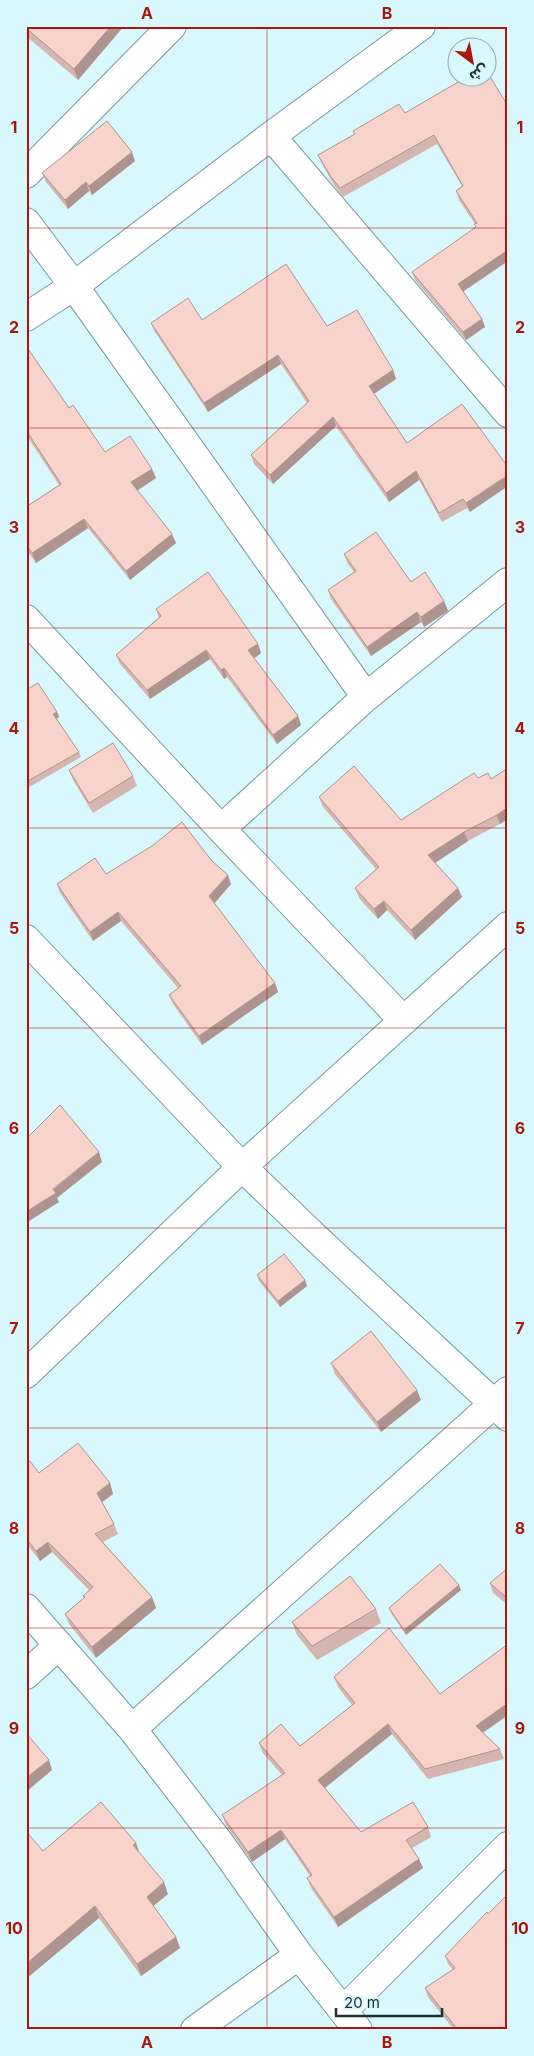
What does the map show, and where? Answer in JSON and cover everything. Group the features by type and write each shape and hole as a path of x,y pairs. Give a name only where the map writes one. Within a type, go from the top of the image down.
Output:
{"street":[{"path":"26,174 172,26"},
{"path":"26,317 74,286 271,136 421,26"},
{"path":"271,136 508,412"},
{"path":"26,222 74,286 366,697"},
{"path":"221,829 366,697 508,582"},
{"path":"26,619 221,829 403,1020"},
{"path":"26,1374 242,1167 508,926"},
{"path":"26,939 242,1167 322,1244 503,1404 132,1730"},
{"path":"26,1608 132,1730 219,1842 299,1955 351,2020 508,1846"},
{"path":"26,1675 59,1645"},
{"path":"195,2030 299,1955"}],"building":[{"path":"26,26 111,26 74,69"},
{"path":"496,86 508,106 508,250 458,284 482,319 463,332 412,272 476,227 474,224 477,223 456,191 463,186 434,135 340,188 318,155 355,134 353,131 399,104 405,113 448,88 496,88"},
{"path":"107,121 132,152 89,186 86,182 65,200 42,173"},
{"path":"286,264 327,326 357,310 393,370 369,386 407,443 462,404 508,467 508,475 466,503 463,499 439,513 416,471 386,493 333,417 270,475 251,455 309,401 278,355 204,403 151,323 188,298 202,320"},
{"path":"26,346 69,408 73,405 105,452 130,436 152,469 131,482 172,534 126,571 84,519 32,553 26,544 26,507 61,484 26,430"},
{"path":"376,532 411,582 425,572 444,601 421,617 417,612 367,647 328,590 356,571 344,554"},
{"path":"208,572 258,644 248,650 298,716 273,735 224,668 221,670 206,650 147,690 116,655 161,616 156,609"},
{"path":"38,683 57,712 53,714 79,752 26,782 26,690"},
{"path":"113,743 133,776 89,803 69,770"},
{"path":"354,766 401,820 474,773 478,778 488,773 491,779 508,768 508,807 428,855 458,888 411,930 384,901 374,909 355,888 379,867 319,797"},
{"path":"182,822 212,861 228,875 209,896 275,983 199,1036 169,995 181,986 118,912 90,932 57,884 95,858 106,874 152,846"},
{"path":"60,1105 99,1152 53,1189 56,1193 26,1212 26,1139"},
{"path":"284,1254 305,1280 278,1301 257,1275"},
{"path":"371,1331 417,1390 377,1422 331,1363"},
{"path":"78,1443 110,1483 97,1493 114,1524 95,1534 152,1597 92,1647 65,1614 85,1597 83,1596 93,1587 48,1542 36,1551 26,1538 26,1464 30,1461 39,1473"},
{"path":"440,1564 459,1585 404,1630 389,1608"},
{"path":"508,1568 508,1599 490,1583"},
{"path":"350,1576 376,1609 312,1646 292,1622"},
{"path":"389,1628 440,1694 508,1644 508,1703 476,1726 500,1749 425,1769 388,1724 318,1780 361,1832 413,1802 428,1827 406,1840 419,1859 334,1917 307,1878 312,1875 281,1830 248,1852 222,1815 285,1773 259,1743 281,1724 300,1746 355,1703 334,1677"},
{"path":"26,1733 49,1760 26,1778"},
{"path":"101,1802 136,1843 133,1845 164,1882 147,1897 176,1937 137,1964 95,1906 26,1964 26,1831 43,1851"},
{"path":"508,1894 508,2030 458,2030 425,1988 455,1968 445,1956 487,1912 488,1914"}]}
